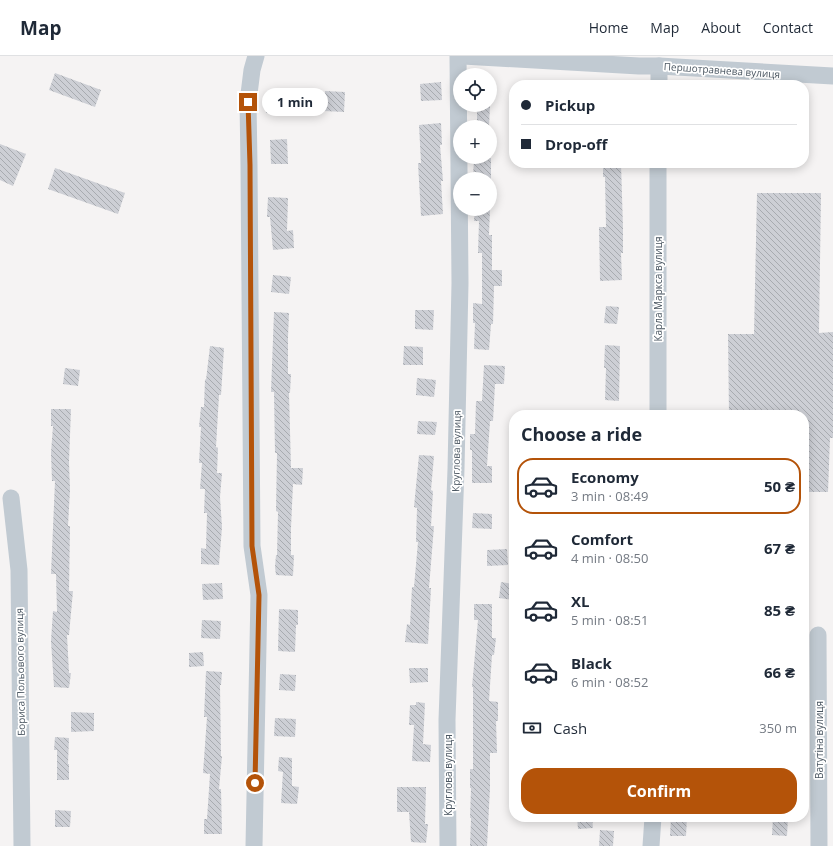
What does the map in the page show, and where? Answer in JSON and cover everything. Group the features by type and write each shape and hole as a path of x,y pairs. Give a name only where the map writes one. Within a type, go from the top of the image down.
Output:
{"street":[{"path":"254,846 259,595 252,546 250,165 248,102 252,70 256,56"},
{"name":"Круглова вулиця","path":"448,846 447,720 456,469 460,290 458,56"},
{"name":"Першотравнева вулиця","path":"463,56 833,76"},
{"path":"659,66 659,80"},
{"name":"Карла Маркса вулиця","path":"658,168 658,410"},
{"name":"Бориса Польового вулиця","path":"11,498 19,570 22,846"},
{"name":"Ватутіна вулиця","path":"818,635 819,846"},
{"path":"651,846 653,822"}],"building":[{"path":"55,73 101,90 95,107 49,90"},
{"path":"441,82 442,100 421,101 420,84"},
{"path":"267,91 287,92 286,114 266,113"},
{"path":"325,91 345,92 344,112 324,111"},
{"path":"477,112 490,112 489,120 477,120"},
{"path":"441,123 442,145 440,145 443,181 441,181 443,214 421,216 418,163 421,163 419,125"},
{"path":"287,139 288,164 271,164 270,140"},
{"path":"0,144 26,154 13,186 0,180"},
{"path":"474,164 491,164 491,172 473,172"},
{"path":"55,168 125,193 118,214 48,189"},
{"path":"603,168 621,168 623,228 623,253 621,253 622,280 600,281 599,227 606,227 605,177 603,177"},
{"path":"757,193 821,193 819,333 833,332 833,438 830,438 828,492 809,492 809,410 729,410 728,334 754,334"},
{"path":"268,197 288,198 287,231 293,230 294,248 273,250 270,217 267,217"},
{"path":"474,216 490,216 489,235 492,235 492,270 502,270 502,286 494,286 493,324 491,324 489,350 474,349 475,323 473,323 473,303 482,304 482,253 478,253 479,221 474,221"},
{"path":"273,275 291,277 289,294 271,292"},
{"path":"606,306 619,307 617,324 604,323"},
{"path":"415,310 434,310 433,330 415,329"},
{"path":"274,312 289,313 288,374 291,374 289,393 291,468 303,468 302,485 293,484 291,555 294,555 293,576 276,575 275,567 277,555 278,512 276,511 277,453 275,453 274,392 271,392"},
{"path":"605,345 620,346 619,401 605,400"},
{"path":"210,346 224,348 216,447 218,448 217,473 222,473 220,497 222,527 219,565 201,564 201,548 206,549 207,513 204,513 205,489 200,489 202,463 199,463 201,427 199,427 201,407 204,407 205,379 206,380"},
{"path":"404,346 423,347 423,365 403,365"},
{"path":"484,365 505,366 504,384 495,384 493,421 490,421 487,466 492,466 492,483 472,483 472,450 470,450 470,434 475,434 476,401 482,401"},
{"path":"65,368 80,370 78,386 63,384"},
{"path":"417,378 436,380 434,397 416,395"},
{"path":"51,409 71,409 68,526 70,526 69,591 73,591 69,635 67,635 69,673 71,673 69,688 54,687 51,641 53,611 57,612 56,574 51,574 55,481 52,481 51,453 53,426 51,426"},
{"path":"418,421 437,422 435,435 417,434"},
{"path":"419,455 434,456 431,490 433,491 431,526 434,526 429,588 431,588 428,644 405,642 407,624 410,625 412,587 414,587 418,542 416,542 417,508 414,507"},
{"path":"473,513 492,514 492,529 472,528"},
{"path":"507,549 508,565 487,566 487,550"},
{"path":"501,582 509,583 509,599 499,598"},
{"path":"222,583 223,599 203,600 202,584"},
{"path":"474,604 492,604 492,638 496,638 494,655 492,655 489,701 498,702 498,721 496,721 497,753 490,753 487,846 470,846 470,769 473,769 472,687 478,620 474,620"},
{"path":"279,609 298,610 295,652 278,651"},
{"path":"202,620 221,621 220,639 201,638"},
{"path":"203,652 204,666 189,667 189,653"},
{"path":"409,668 428,668 428,682 410,683"},
{"path":"206,671 222,672 220,685 222,756 219,789 221,789 222,834 204,834 204,819 207,819 210,774 203,773 207,717 204,717"},
{"path":"280,674 296,675 295,691 279,690"},
{"path":"416,702 425,703 423,744 431,745 430,762 412,761 414,725 409,725 410,705 416,705"},
{"path":"71,712 94,713 94,731 71,732"},
{"path":"275,718 296,719 295,737 274,736"},
{"path":"55,737 69,738 69,780 57,780 57,750 54,750"},
{"path":"279,757 292,758 292,786 299,787 297,804 281,803 283,772 278,771"},
{"path":"397,787 426,787 425,824 428,824 426,843 411,842 409,812 397,812"},
{"path":"55,810 71,811 70,827 55,827"},
{"path":"577,822 592,822 593,828 578,829"},
{"path":"671,822 687,822 686,836 670,836"},
{"path":"773,822 788,822 787,836 772,835"},
{"path":"600,830 614,831 613,846 599,846"}],"route":[{"path":"248,102 250,165 252,546 259,595 255,783"}]}
